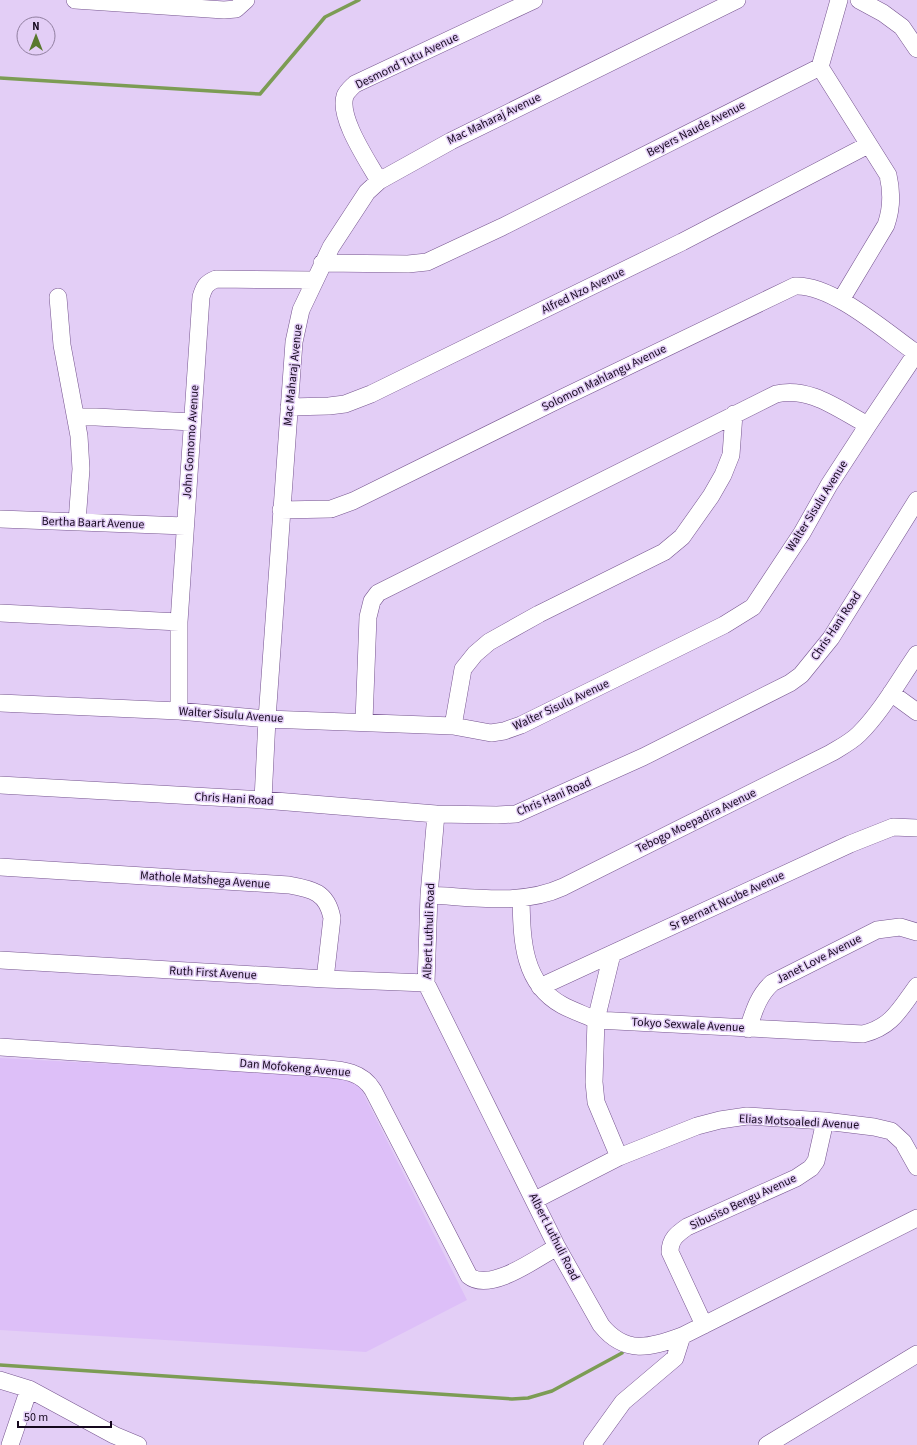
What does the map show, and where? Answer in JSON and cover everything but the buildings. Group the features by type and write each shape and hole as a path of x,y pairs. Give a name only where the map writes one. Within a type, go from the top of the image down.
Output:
{"street":[{"path":"75,0 155,3 224,10 236,9 246,0"},
{"name":"Desmond Tutu Avenue","path":"379,181 348,122 344,108 346,94 356,84 534,0"},
{"name":"Mac Maharaj Avenue","path":"263,800 281,510 294,342 301,310 331,247 367,192 379,181 451,141 735,0"},
{"path":"839,0 820,67 888,175 891,199 890,214 886,225 841,300"},
{"path":"859,0 883,13 902,28 917,49"},
{"name":"Beyers Naude Avenue","path":"322,264 408,264 427,262 502,227 820,67"},
{"name":"Alfred Nzo Avenue","path":"289,406 329,406 345,404 371,394 682,242 868,145"},
{"name":"John Gomomo Avenue","path":"179,711 179,622 201,297 207,283 216,279 314,280"},
{"name":"Solomon Mahlangu Avenue","path":"281,510 331,509 353,501 787,289 802,286 814,288 841,300 917,352"},
{"path":"58,298 62,345 76,417 81,455 77,522"},
{"name":"Walter Sisulu Avenue","path":"0,704 179,711 267,719 364,721 453,726 491,733 504,731 521,725 724,626 748,612 802,533 829,485 917,352"},
{"path":"364,721 368,618 372,601 378,593 776,394 797,392 811,395 868,425"},
{"path":"453,726 463,669 474,654 489,642 539,614 664,552 682,537 711,496 723,475 731,455 734,414"},
{"path":"76,417 192,422"},
{"name":"Chris Hani Road","path":"0,786 263,800 436,814 510,815 522,812 643,757 790,683 801,675 831,638 917,500"},
{"name":"Bertha Baart Avenue","path":"0,520 185,526"},
{"path":"0,613 179,622"},
{"name":"Tebogo Moepadira Avenue","path":"428,895 521,899 538,897 553,892 832,754 860,733 891,693 917,654"},
{"path":"891,693 917,712"},
{"name":"Albert Luthuli Road","path":"436,814 428,895 426,983 557,1246 608,1335 627,1345 638,1347 655,1346 682,1336 917,1218"},
{"name":"Sr Bernart Ncube Avenue","path":"540,987 868,836 893,827 905,826 917,828"},
{"name":"Mathole Matshega Avenue","path":"0,867 289,885 304,888 318,893 326,899 330,909 332,918 325,979"},
{"name":"Tokyo Sexwale Avenue","path":"521,899 524,954 540,987 561,1004 596,1020 852,1034 873,1032 880,1029 890,1021 917,986"},
{"name":"Janet Love Avenue","path":"748,1029 757,1002 763,991 772,983 878,930 900,927 917,932"},
{"path":"612,954 596,1020 594,1082 596,1102 619,1157"},
{"name":"Ruth First Avenue","path":"0,960 325,979 426,983"},
{"name":"Dan Mofokeng Avenue","path":"0,1047 347,1071 358,1075 368,1082 373,1090 469,1276 478,1281 501,1277 521,1268 557,1246"},
{"name":"Elias Motsoaledi Avenue","path":"535,1200 619,1157 696,1126 720,1120 747,1116 825,1121 874,1127 891,1131 903,1142 917,1167"},
{"name":"Sibusiso Bengu Avenue","path":"704,1325 670,1252 670,1244 672,1239 687,1227 805,1172 816,1161 825,1121"},
{"path":"592,1445 623,1402 675,1358 682,1336"},
{"path":"767,1445 917,1354"},
{"path":"0,1380 29,1388 113,1440 138,1445"},
{"path":"10,1445 29,1388"}],"shaded area":[{"path":"0,1058 355,1077 467,1300 366,1352 0,1330"}],"waterway":[{"path":"0,78 260,94 325,17 359,0"},
{"path":"0,1365 512,1399 528,1398 552,1391 622,1353"}]}
